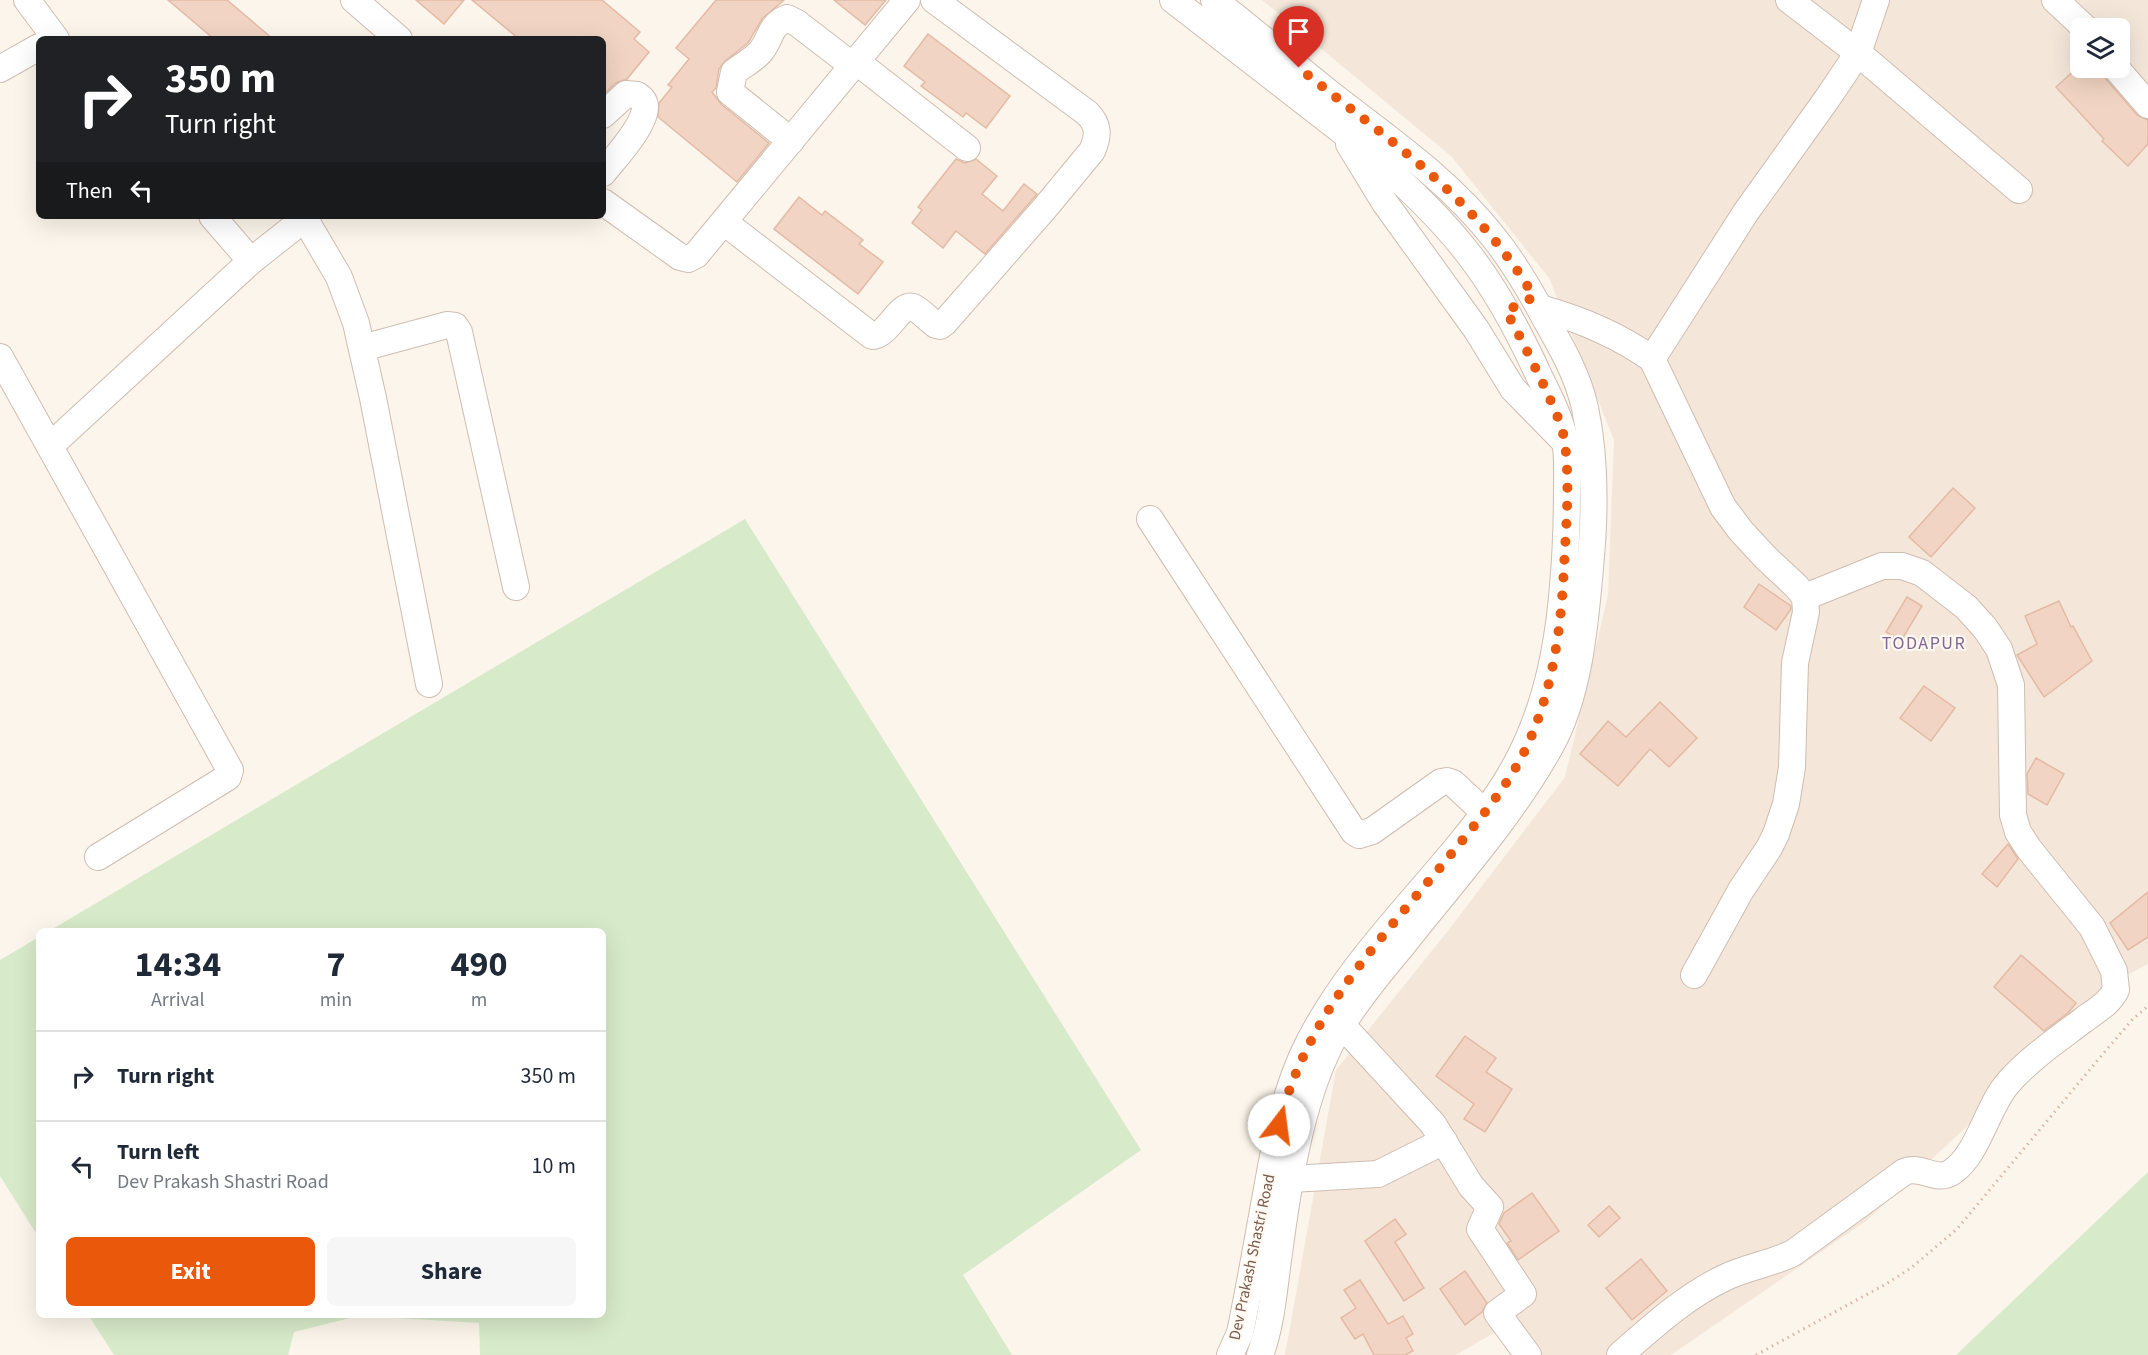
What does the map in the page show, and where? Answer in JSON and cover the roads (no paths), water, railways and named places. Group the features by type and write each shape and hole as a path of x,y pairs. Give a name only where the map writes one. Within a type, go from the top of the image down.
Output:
{"street":[{"path":"27,0 54,36"},
{"path":"354,0 396,36"},
{"path":"606,204 669,250 688,259 696,255 907,0"},
{"path":"724,222 872,336 881,334 907,307 913,307 936,326 945,322 1092,151 1098,129 1094,120 1087,113 934,0"},
{"name":"Dev Prakash Shastri Road","path":"1173,0 1374,156 1446,227 1481,271 1529,352 1559,418 1565,442 1567,518 1564,575 1553,664 1534,730 1519,762 1485,813 1354,972 1318,1025 1298,1063 1284,1101 1240,1333 1230,1355"},
{"name":"Dev Prakash Shastri Road","path":"1214,0 1421,164 1472,212 1494,238 1520,273 1572,366 1585,408 1593,467 1591,555 1580,652 1569,698 1553,742 1528,785 1491,836 1385,966 1342,1025 1319,1068 1303,1120 1291,1179 1268,1329 1260,1355"},
{"path":"1789,0 1858,53 2019,189"},
{"path":"1652,359 1746,212 1858,53 1876,0"},
{"path":"2055,0 2074,18"},
{"path":"791,141 730,92 734,72 760,53 770,31 778,22 787,18 855,64 966,148"},
{"path":"0,69 36,50"},
{"path":"2125,78 2148,105"},
{"path":"606,112 626,94 637,95 644,102 645,111 637,130 606,169"},
{"path":"1343,133 1385,203 1470,321 1513,389 1565,442"},
{"path":"215,219 251,261"},
{"path":"50,446 251,261 304,219"},
{"path":"307,219 339,277 362,348 429,684"},
{"path":"1506,311 1537,302 1593,325 1634,346 1652,359 1724,507 1741,531 1805,597 1806,612 1797,643 1795,663 1792,757 1786,804 1769,848 1742,890 1694,975"},
{"path":"362,348 447,325 455,326 459,332 516,587"},
{"path":"0,357 230,770 228,777 98,856"},
{"path":"1150,519 1354,832 1359,836 1372,831 1441,782 1447,781 1453,783 1485,813"},
{"path":"1620,1355 1662,1320 1714,1283 1738,1272 1776,1262 1793,1253 1904,1172 1914,1169 1942,1176 1955,1171 1968,1154 1993,1105 2009,1082 2040,1053 2103,1005 2116,990 2114,971 2092,927 2018,832 2012,803 2011,685 1999,649 1985,628 1966,607 1922,573 1902,566 1882,566 1805,597"},
{"path":"1342,1025 1433,1124 1471,1186 1490,1207 1480,1229 1523,1294 1497,1313 1528,1355"},
{"path":"1291,1179 1378,1174 1444,1141"}],"district":[{"name":"TODAPUR","path":"1924,643"}]}
